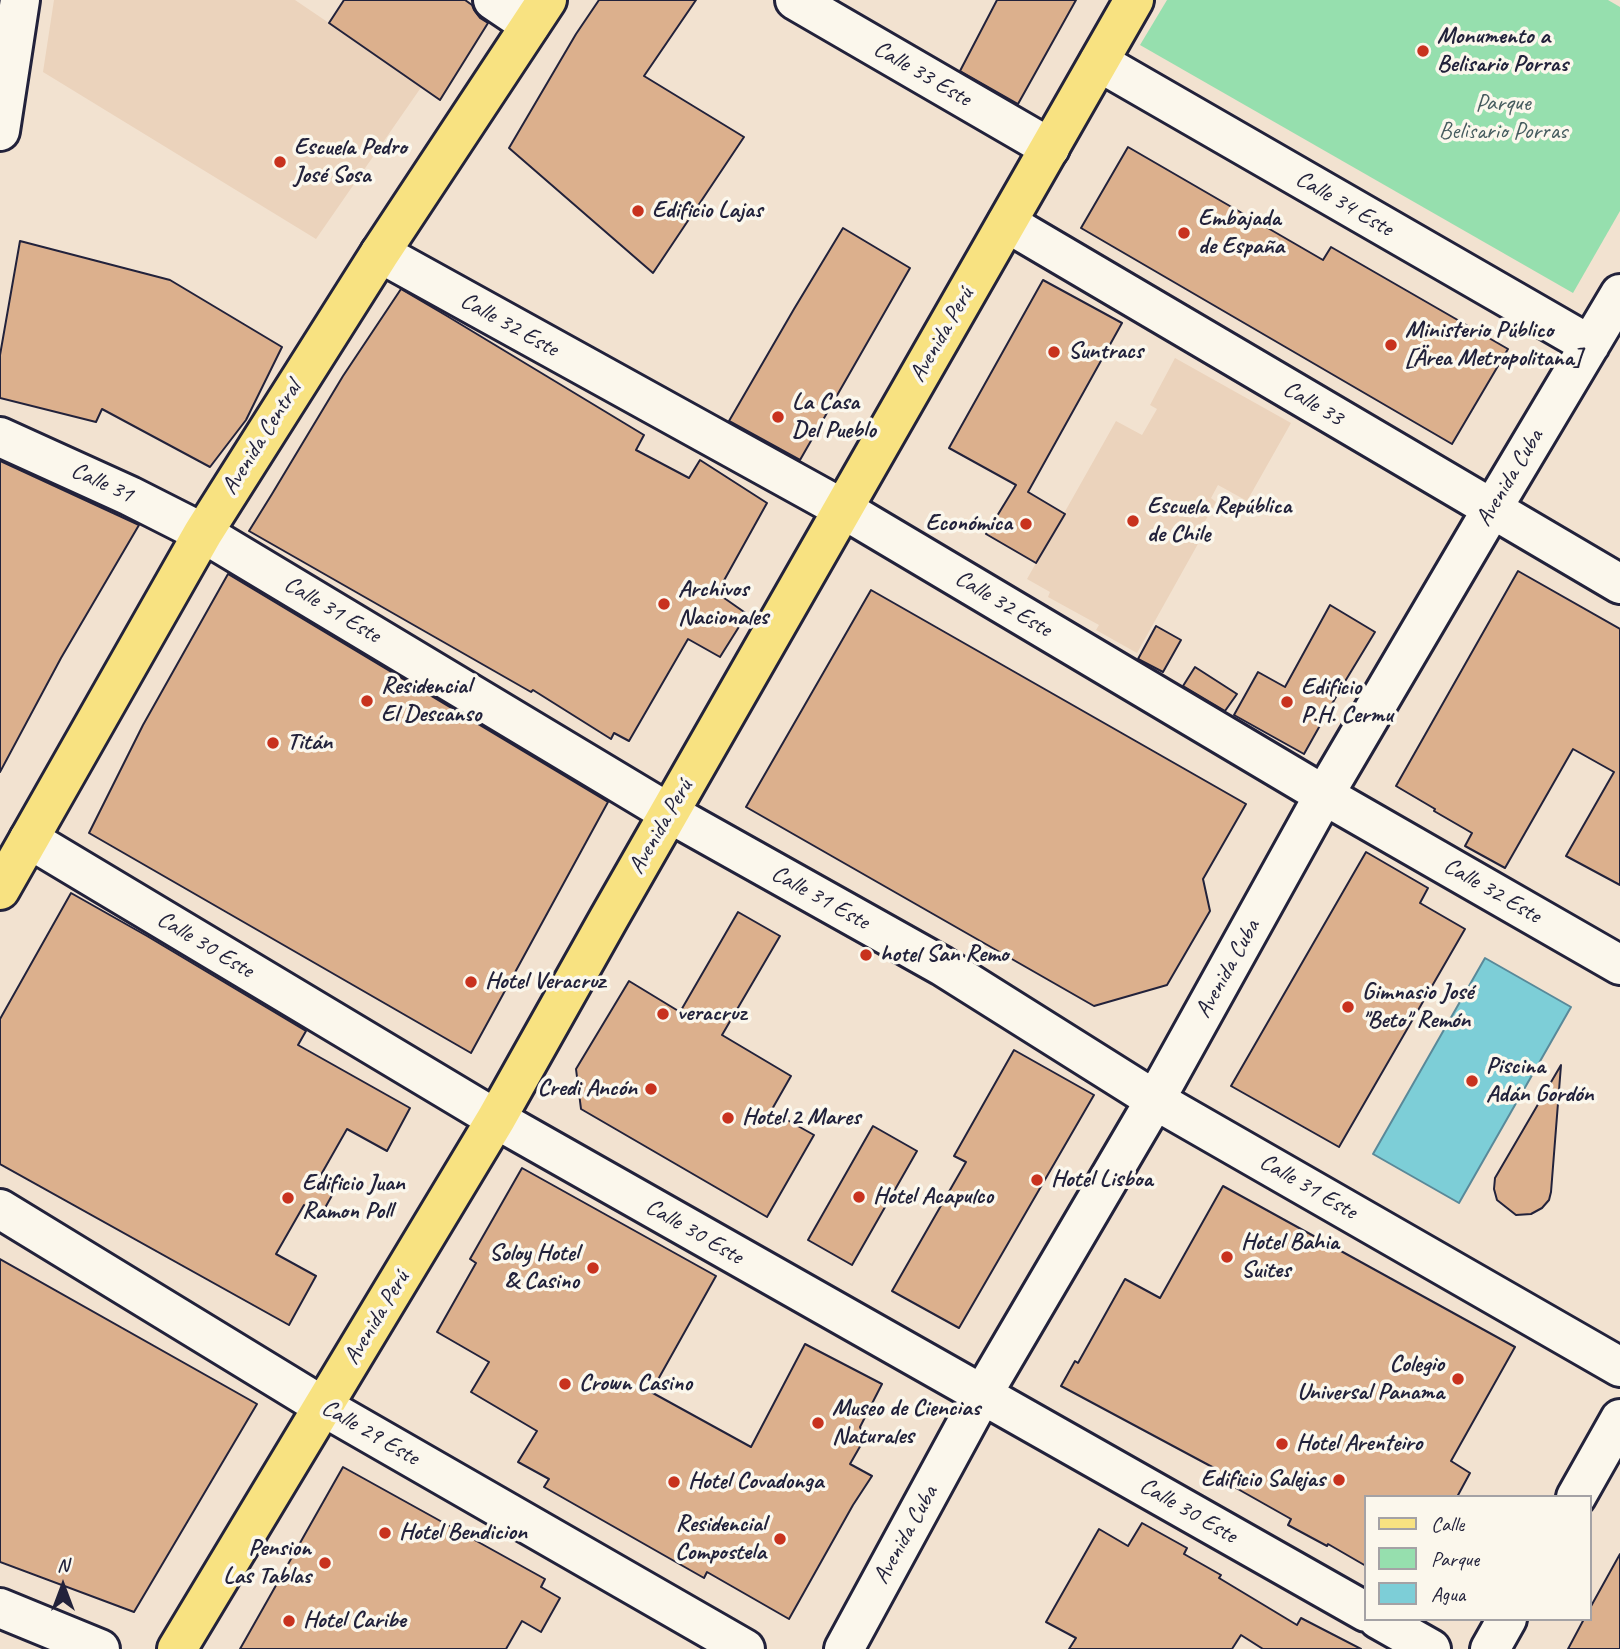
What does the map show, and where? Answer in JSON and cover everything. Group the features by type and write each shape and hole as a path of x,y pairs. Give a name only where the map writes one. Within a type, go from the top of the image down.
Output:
{"main road":[{"name":"Avenida Perú","path":"177,1649 496,1119 1134,0"},
{"name":"Avenida Central","path":"0,890 203,533 380,253 539,13"}],"street":[{"path":"0,131 20,0"},
{"path":"493,0 539,13"},
{"name":"Calle 33 Este","path":"795,0 1050,148"},
{"name":"Calle 34 Este","path":"1098,62 1590,345"},
{"name":"Calle 33","path":"1007,223 1620,584"},
{"name":"Calle 32 Este","path":"380,253 843,509 1324,795 1620,965"},
{"name":"Avenida Cuba","path":"844,1649 982,1395 1155,1100 1324,795 1620,294"},
{"name":"Calle 31","path":"0,437 130,496 203,533"},
{"name":"Calle 31 Este","path":"203,533 669,813 942,966 1155,1100 1620,1367"},
{"name":"Calle 30 Este","path":"29,839 496,1119 1364,1611"},
{"name":"Calle 29 Este","path":"0,1209 324,1407 745,1649"},
{"path":"1577,1495 1620,1419"},
{"path":"0,1608 100,1649"},
{"path":"1382,1621 1431,1649"},
{"path":"1490,1649 1506,1621"}],"shaded area":[{"name":"Escuela Pedro José Sosa","path":"54,0 295,0 422,86 316,239 43,72"},
{"name":"Escuela República de Chile","path":"1175,358 1291,423 1247,501 1218,485 1211,498 1216,502 1195,539 1199,542 1137,653 1096,630 1099,625 1048,597 1050,592 1027,579 1116,421 1142,435 1157,409 1150,405"}],"green space":[{"name":"Parque Belisario Porras","path":"1167,0 1608,0 1620,7 1620,211 1573,293 1140,45"}],"water":[{"name":"Piscina Adán Gordón","path":"1485,958 1571,1007 1459,1203 1373,1154"}],"building":[{"path":"344,0 465,0 472,5 480,18 488,23 440,100 329,23"},
{"name":"Edificio Lajas","path":"599,0 696,0 644,76 744,137 653,273 509,148"},
{"path":"997,0 1076,0 1018,104 960,71"},
{"path":"1128,147 1323,260 1331,247 1508,349 1452,444 1081,228"},
{"path":"843,228 910,268 800,460 729,421"},
{"path":"20,241 170,280 282,347 246,420 210,467 102,409 96,422 0,398 0,355"},
{"path":"1043,280 1122,323 1028,492 1065,514 1036,563 986,534 1016,485 949,448"},
{"path":"401,289 644,435 636,450 689,478 700,460 767,503 717,593 747,614 720,657 688,639 629,741 614,733 611,739 533,690 531,692 249,531 343,376"},
{"path":"0,461 139,525 61,658 0,772"},
{"path":"1518,571 1620,629 1620,885 1566,856 1614,772 1573,749 1505,868 1465,846 1472,833 1396,786"},
{"path":"228,574 608,802 471,1053 89,833 143,725"},
{"path":"871,590 1246,804 1203,879 1210,911 1167,985 1094,1006 746,807"},
{"name":"Edificio P.H. Cermu","path":"1330,605 1375,632 1304,754 1234,715 1258,672 1285,687"},
{"path":"1156,626 1181,640 1163,672 1138,659"},
{"path":"1195,667 1237,694 1225,711 1183,686"},
{"name":"Gimnasio José \"Beto\" Remón","path":"1366,852 1428,888 1420,903 1465,929 1339,1147 1231,1086"},
{"path":"71,893 306,1031 298,1045 410,1108 387,1151 347,1129 318,1180 335,1190 321,1215 304,1205 276,1254 316,1276 289,1325 0,1164 0,1019"},
{"path":"738,912 780,936 722,1035 791,1076 771,1111 814,1135 767,1217 581,1109 576,1069 629,981 680,1012"},
{"path":"1014,1050 1094,1095 959,1328 892,1291 966,1162 954,1156"},
{"path":"1561,1065 1549,1200 1531,1214 1516,1215 1497,1200 1495,1178"},
{"path":"873,1126 917,1151 852,1265 808,1240"},
{"path":"522,1168 716,1276 651,1392 751,1447 805,1344 882,1384 860,1427 863,1434 862,1443 850,1464 872,1476 789,1619 707,1572 704,1578 544,1487 549,1479 518,1462 537,1431 471,1392 489,1362 437,1332 476,1263 470,1259"},
{"path":"1223,1186 1515,1347 1451,1461 1470,1473 1458,1495 1364,1495 1364,1565 1288,1525 1291,1519 1213,1475 1216,1469 1061,1386 1075,1361 1078,1363 1125,1279 1160,1298"},
{"path":"0,1259 257,1404 134,1612 0,1562"},
{"path":"343,1467 545,1579 541,1587 560,1598 541,1632 522,1621 506,1649 240,1649"},
{"path":"1142,1523 1187,1548 1184,1554 1297,1625 1301,1618 1361,1649 1263,1649 1241,1635 1232,1649 1069,1649 1076,1638 1046,1622 1099,1529 1128,1546"},
{"path":"1620,1554 1620,1649 1568,1649 1583,1621 1592,1621 1592,1604"}],"place":[{"name":"Monumento a Belisario Porras","path":"1423,51"},
{"name":"Escuela Pedro José Sosa","path":"280,162"},
{"name":"Edificio Lajas","path":"638,211"},
{"name":"Embajada de España","path":"1184,233"},
{"name":"Ministerio Público [Ärea Metropolitana]","path":"1391,345"},
{"name":"Suntracs","path":"1054,352"},
{"name":"La Casa Del Pueblo","path":"778,417"},
{"name":"Escuela República de Chile","path":"1133,521"},
{"name":"Económica","path":"1026,524"},
{"name":"Archivos Nacionales","path":"664,604"},
{"name":"Residencial El Descanso","path":"367,701"},
{"name":"Edificio P.H. Cermu","path":"1287,702"},
{"name":"Titán","path":"273,743"},
{"name":"hotel San Remo","path":"866,955"},
{"name":"Hotel Veracruz","path":"471,982"},
{"name":"Gimnasio José \"Beto\" Remón","path":"1348,1007"},
{"name":"veracruz","path":"663,1014"},
{"name":"Piscina Adán Gordón","path":"1472,1081"},
{"name":"Credi Ancón","path":"651,1089"},
{"name":"Hotel 2 Mares","path":"728,1118"},
{"name":"Hotel Lisboa","path":"1037,1180"},
{"name":"Hotel Acapulco","path":"859,1197"},
{"name":"Edificio Juan Ramon Poll","path":"288,1198"},
{"name":"Hotel Bahia Suites","path":"1227,1257"},
{"name":"Soloy Hotel & Casino","path":"593,1268"},
{"name":"Colegio Universal Panama","path":"1458,1379"},
{"name":"Crown Casino","path":"565,1384"},
{"name":"Museo de Ciencias Naturales","path":"818,1423"},
{"name":"Hotel Arenteiro","path":"1282,1444"},
{"name":"Edificio Salejas","path":"1339,1480"},
{"name":"Hotel Covadonga","path":"674,1482"},
{"name":"Hotel Bendicion","path":"385,1533"},
{"name":"Residencial Compostela","path":"780,1539"},
{"name":"Pension Las Tablas","path":"325,1563"},
{"name":"Hotel Caribe","path":"289,1621"}]}
